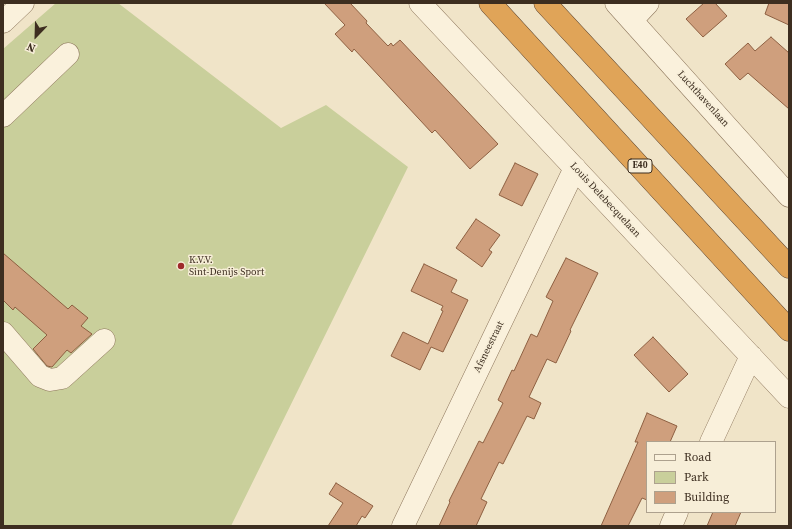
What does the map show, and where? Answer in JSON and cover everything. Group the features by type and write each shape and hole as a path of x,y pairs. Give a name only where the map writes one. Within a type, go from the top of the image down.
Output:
{"highway":[{"name":"E40","path":"490,3 789,330"},
{"path":"546,3 789,267"}],"street":[{"path":"3,22 23,3"},
{"name":"Louis Delebecquelaan","path":"420,3 789,397"},
{"name":"Luchthavenlaan","path":"616,3 789,196"},
{"path":"632,20 648,3"},
{"path":"3,116 68,54"},
{"name":"Afsneestraat","path":"403,526 575,168"},
{"path":"3,333 40,376 50,380 62,378 104,340"},
{"path":"711,441 751,356"},
{"path":"671,526 677,513"}],"green space":[{"name":"K.V.V. Sint-Denijs Sport","path":"56,3 118,3 281,128 326,105 408,167 231,526 3,526 3,49"}],"building":[{"path":"324,3 350,3 367,21 366,23 388,46 391,43 393,46 400,40 498,144 470,169 435,130 432,133 354,49 352,52 335,34 345,25"},
{"path":"704,3 715,3 727,16 703,37 686,19"},
{"path":"769,3 789,3 789,25 765,14"},
{"path":"771,37 789,53 789,109 748,73 740,80 725,64 748,43 755,51"},
{"path":"515,163 538,174 522,206 499,195"},
{"path":"476,219 500,235 489,250 492,252 482,267 456,248"},
{"path":"3,253 68,309 72,305 88,318 81,326 92,334 71,353 67,350 52,367 47,366 33,349 47,335 15,307 13,310 3,300"},
{"path":"566,258 598,273 570,330 571,331 556,363 547,359 529,397 541,403 534,419 527,416 503,464 499,462 481,499 487,502 476,526 439,526 450,502 449,501 479,441 483,443 503,403 498,400 512,370 514,371 531,334 537,337 553,301 546,297"},
{"path":"424,264 457,280 451,292 468,300 443,352 431,347 420,370 391,356 403,332 428,344 443,311 441,310 443,306 411,291"},
{"path":"653,337 688,374 669,392 634,355"},
{"path":"647,413 677,426 670,441 646,441 646,500 642,498 628,526 601,526 638,442 635,442"},
{"path":"336,483 373,506 365,518 362,516 356,526 328,526 343,503 329,494"},
{"path":"713,513 741,513 735,526 707,526"}],"place":[{"name":"K.V.V. Sint-Denijs Sport","path":"181,266"}]}
